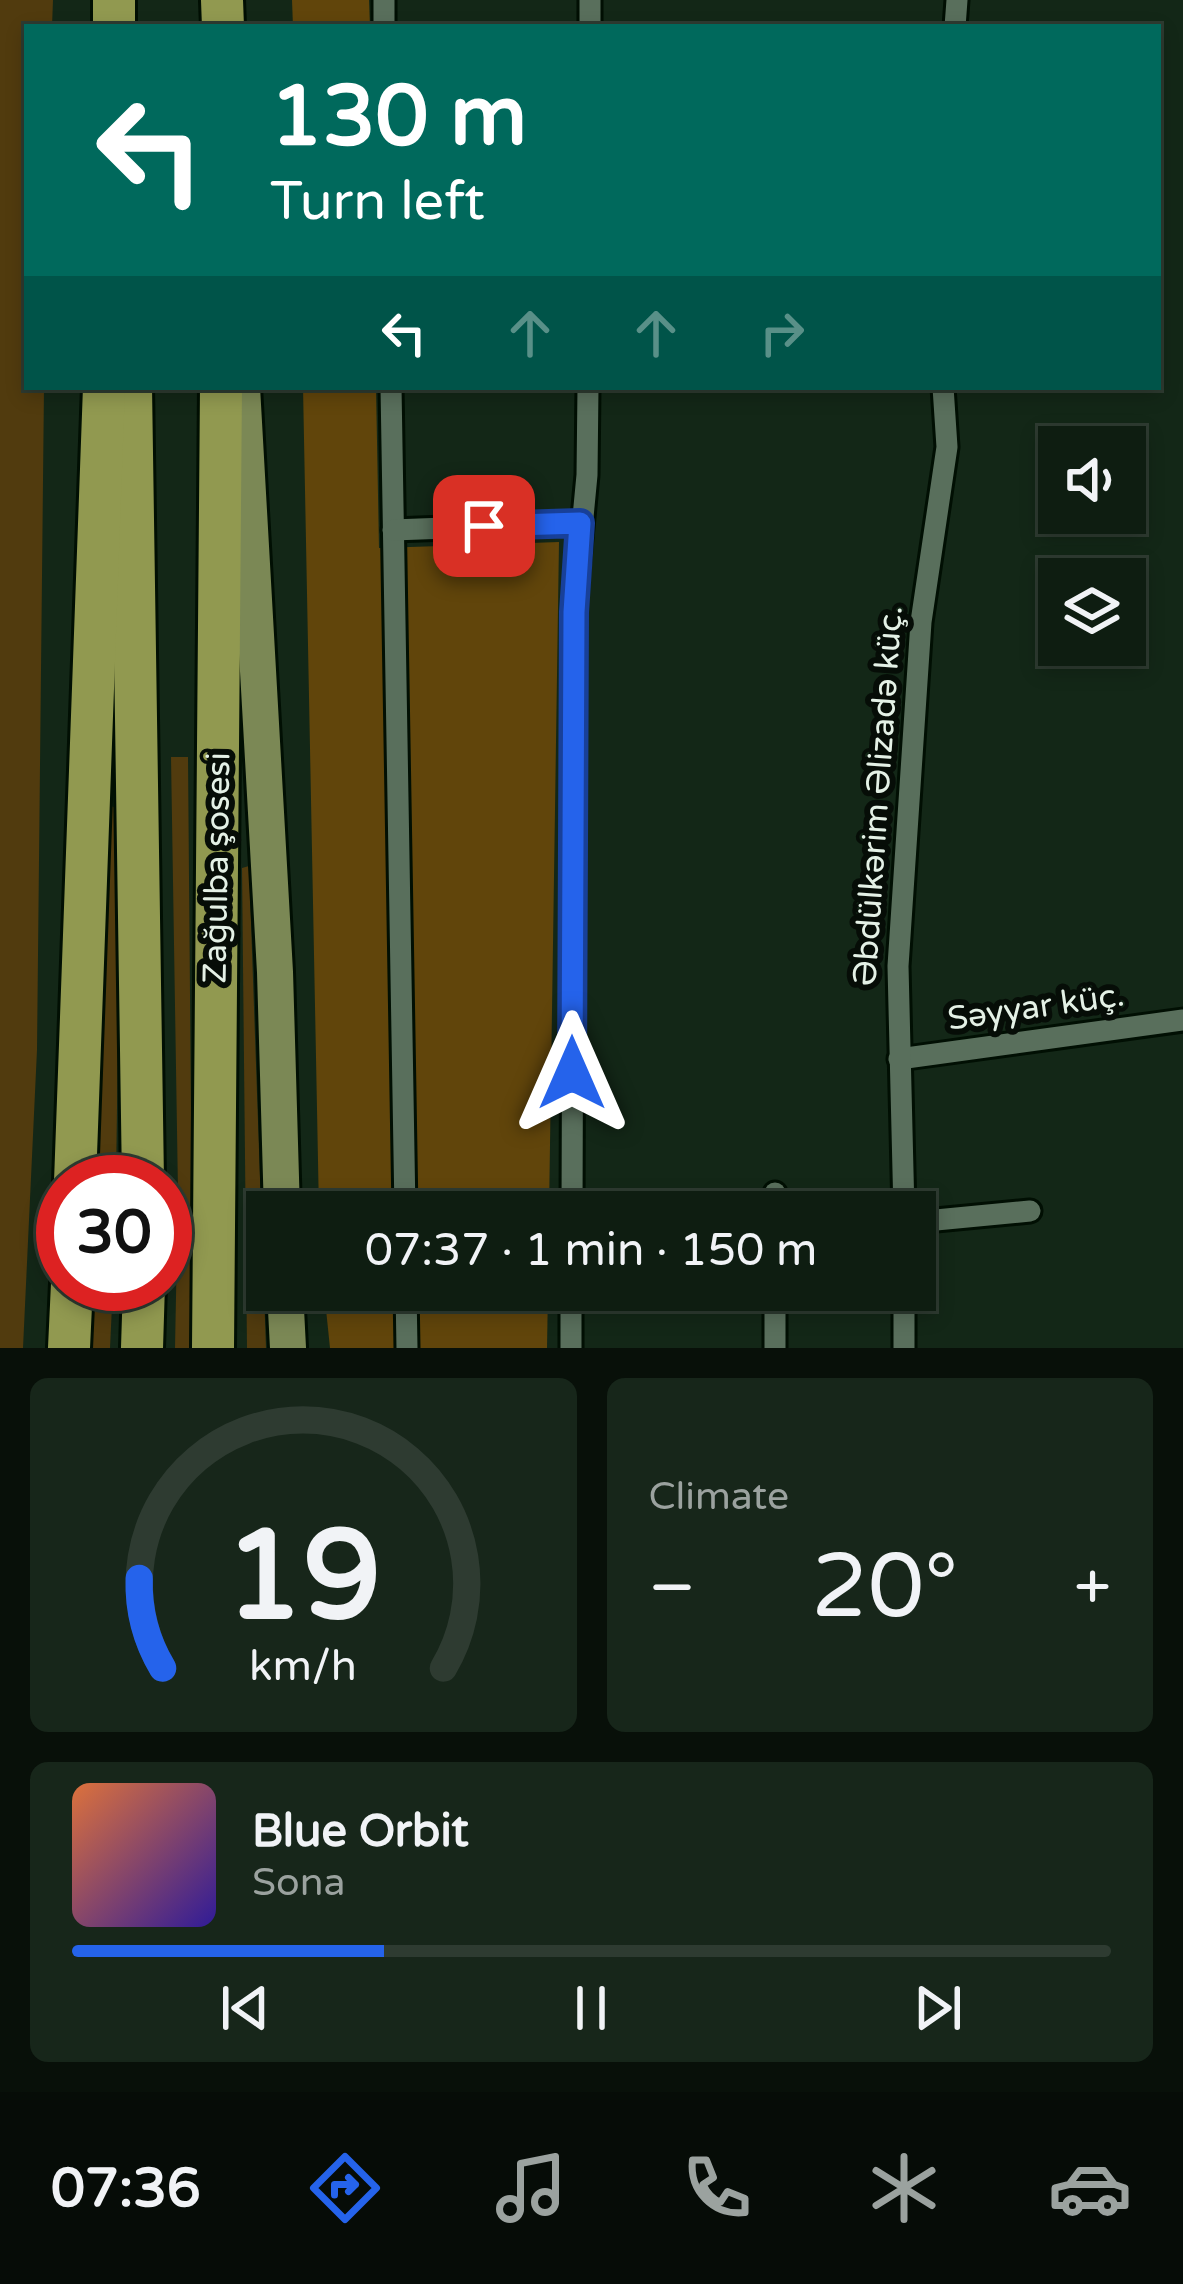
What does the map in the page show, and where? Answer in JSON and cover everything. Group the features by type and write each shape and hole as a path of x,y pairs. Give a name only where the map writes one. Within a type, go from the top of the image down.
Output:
{"highway":[{"path":"76,1155 104,390"},
{"path":"131,390 143,1155"},
{"name":"Zağulba şosesi","path":"213,1348 221,390"},
{"path":"69,1348 71,1311"},
{"path":"142,1348 143,1311"}],"main road":[{"path":"242,390 275,972 281,1191"},
{"path":"285,1311 288,1348"}],"street":[{"path":"391,390 405,1191"},
{"path":"572,1191 574,612 587,475 588,390"},
{"name":"Əbdülkərim Əlizadə küç.","path":"903,1191 898,966 921,622 947,447 943,390"},
{"path":"393,530 580,523"},
{"name":"Səyyar küç.","path":"899,1058 1183,1020"},
{"path":"936,1220 1030,1211"},
{"path":"406,1311 407,1348"},
{"path":"571,1311 571,1348"},
{"path":"775,1311 775,1348"},
{"path":"904,1311 904,1348"}],"shaded area":[{"path":"0,0 53,0 52,24 24,24 24,390 44,390 37,1050 23,1348 0,1348"},
{"path":"292,0 369,0 370,24 293,24"},
{"path":"303,390 376,390 379,548 559,542 549,1191 319,1191"},
{"path":"171,757 188,757 191,1155 177,1155"},
{"path":"111,806 121,810 116,1155 97,1155"},
{"path":"249,866 260,1191 246,1191 246,1252 242,868"},
{"path":"192,1230 193,1348 175,1348 176,1311 192,1311"},
{"path":"89,1311 112,1311 110,1348 87,1348"},
{"path":"247,1311 265,1311 266,1348 247,1348"},
{"path":"326,1311 548,1311 547,1348 330,1348"}],"route":[{"path":"484,526 580,523 574,612 572,1073"}]}
